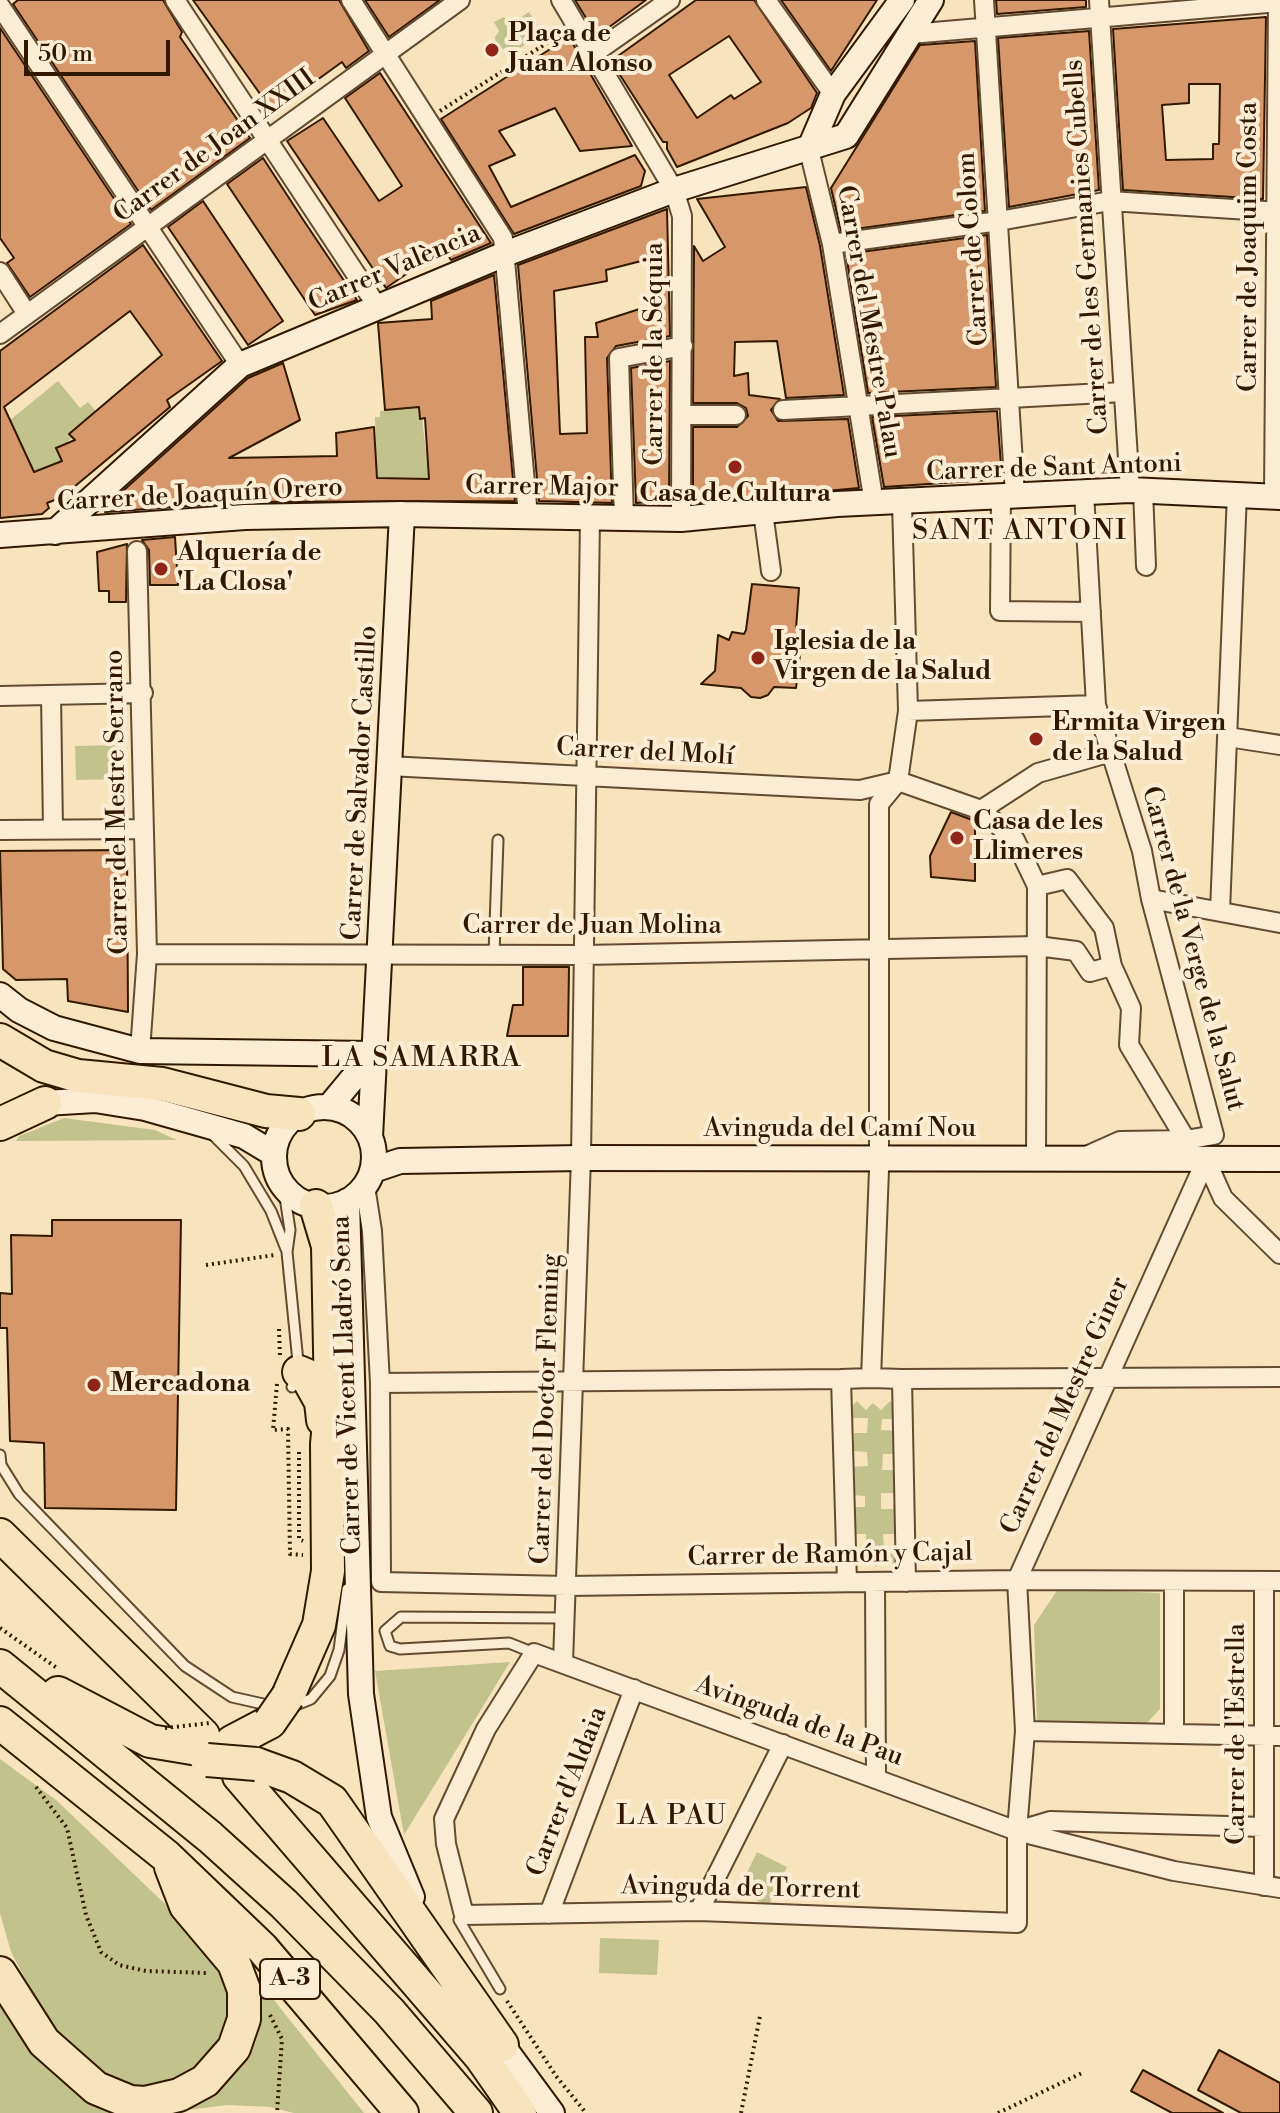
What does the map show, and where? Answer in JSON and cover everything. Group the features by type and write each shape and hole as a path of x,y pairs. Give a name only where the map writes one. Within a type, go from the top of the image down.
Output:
{"highway":[{"path":"0,1040 44,1066 78,1076 162,1084 266,1111 314,1110"},
{"path":"0,1124 45,1103"},
{"path":"13,1675 69,1696 128,1743 153,1754 210,1742 279,1709 305,1663 326,1595 327,1444 331,1402 328,1246 316,1206"},
{"path":"288,1375 306,1375 321,1402 327,1444"},
{"path":"0,1535 210,1742 247,1770 481,2057 520,2113"},
{"name":"A-3","path":"13,1675 210,1837 284,1904 389,2011 476,2113"},
{"name":"A-3","path":"2,1725 166,1856 262,1948 402,2113"},
{"path":"247,1770 292,1777 332,1801 502,2045"},
{"path":"0,1973 44,2042 96,2088 121,2100 145,2103 179,2095 205,2081 225,2063 234,2048 244,2019 244,1990 234,1963 186,1906 166,1856"}],"street":[{"path":"175,0 269,138 377,306"},
{"path":"351,0 503,238 528,516"},
{"name":"Carrer de Joan XXIII","path":"0,334 460,0"},
{"name":"Carrer de la Séquia","path":"561,0 674,190 682,216 681,519"},
{"path":"593,54 670,0"},
{"path":"766,0 833,94"},
{"path":"809,150 833,94 902,0"},
{"name":"Carrer València","path":"55,532 240,365 505,254 674,190 846,136 931,0"},
{"name":"Carrer de Colom","path":"984,0 1009,398 1008,496 1000,611 1091,612"},
{"path":"911,34 985,27 1099,8 1278,1"},
{"name":"Carrer de Joaquim Costa","path":"1278,1 1278,496"},
{"path":"0,6 240,365"},
{"name":"Carrer de les Germanies Cubells","path":"1099,8 1123,392 1146,566"},
{"name":"Carrer del Mestre Palau","path":"809,150 832,244 874,503"},
{"path":"832,244 999,221 1110,201 1278,212"},
{"path":"0,272 27,314"},
{"path":"624,518 619,358 683,346"},
{"path":"783,410 1123,392"},
{"path":"683,415 736,415"},
{"name":"Carrer de Sant Antoni","path":"763,512 837,504 1136,490 1278,496"},
{"name":"Carrer de la Verge de la Salut","path":"1084,492 1096,705 1142,851 1151,899 1214,1135 1186,1140"},
{"path":"1220,911 1237,493"},
{"path":"871,1378 878,1157 879,804 898,781 908,711 902,503"},
{"path":"763,512 771,571"},
{"name":"Carrer Major","path":"402,514 681,519 763,512"},
{"name":"Carrer de Joaquín Orero","path":"0,535 245,517 402,514"},
{"name":"Carrer de Salvador Castillo","path":"402,514 366,1168 353,1504 358,1519 361,1694 379,1817 414,1901 490,2018 502,2045 552,2113"},
{"name":"Carrer del Doctor Fleming","path":"563,1662 576,1382 590,518"},
{"name":"Carrer del Mestre Serrano","path":"137,551 143,693 147,954 140,1051"},
{"path":"0,696 143,693"},
{"path":"51,695 53,829"},
{"path":"908,711 1096,705"},
{"path":"1228,737 1280,745"},
{"path":"981,810 1038,773 1111,752"},
{"name":"Carrer del Molí","path":"388,766 860,790 898,781"},
{"path":"898,781 981,810 1015,840 1037,886 1036,1160"},
{"path":"0,830 144,829"},
{"path":"1037,886 1067,879 1104,928 1112,966 1131,1008 1129,1045 1186,1140"},
{"path":"1151,899 1280,923"},
{"name":"Carrer de Juan Molina","path":"147,954 584,955 1037,946 1076,951 1090,972 1112,966"},
{"path":"3,998 54,1028 140,1051 373,1054"},
{"path":"314,1110 354,1116 366,1168 316,1206 291,1194 283,1184 274,1154 282,1131 314,1110 373,1054"},
{"path":"45,1103 95,1100 197,1120 244,1136 274,1154"},
{"path":"1076,1160 1120,1141 1186,1140"},
{"name":"Avinguda del Camí Nou","path":"366,1168 400,1161 581,1158 1280,1159"},
{"path":"1206,1160 1223,1198 1280,1254"},
{"name":"Carrer del Mestre Giner","path":"1017,1923 1017,1831 1025,1731 1017,1580 1206,1160"},
{"name":"Carrer de Vicent Lladró Sena","path":"366,1168 380,1383 381,1582"},
{"path":"380,1383 1280,1377"},
{"path":"841,1379 847,1582"},
{"path":"902,1379 906,1582"},
{"name":"Carrer de Ramón y Cajal","path":"381,1582 567,1586 1017,1580 1272,1581"},
{"name":"Carrer de l'Estrella","path":"1272,1581 1272,1736 1264,1827 1272,1887"},
{"path":"875,1582 876,1779"},
{"path":"1174,1582 1174,1734"},
{"path":"464,1915 446,1844 444,1819 486,1729 534,1653"},
{"name":"Avinguda de la Pau","path":"534,1653 1017,1831 1174,1871 1272,1887"},
{"name":"Carrer d'Aldaia","path":"549,1914 634,1689"},
{"path":"1025,1731 1272,1736"},
{"path":"699,1911 783,1744"},
{"path":"1017,1831 1050,1821 1264,1827"},
{"name":"Avinguda de Torrent","path":"464,1915 699,1911 1017,1923"}],"lane":[{"path":"494,954 498,840"},
{"path":"197,1120 244,1166 271,1211 287,1252"},
{"path":"283,1184 290,1230 287,1252 288,1375"},
{"path":"0,1455 1,1465 19,1494 185,1666 232,1697 258,1705 298,1707 311,1699 330,1676 345,1621 353,1504"},
{"path":"534,1653 509,1643 400,1649 390,1646 385,1631 401,1617 566,1618"},
{"path":"464,1915 459,1920 500,1989"}],"path":[{"path":"434,115 570,29"},
{"path":"206,1265 276,1255 276,1270"},
{"path":"278,1316 288,1375 274,1390 273,1430 288,1429 290,1554 311,1555"},
{"path":"165,1728 210,1742"},
{"path":"33,1783 67,1828 86,1915 101,1952 119,1965 146,1971 204,1971 215,1976"},
{"path":"500,1989 556,2076 586,2113"},
{"path":"267,2008 282,2039 277,2113"},
{"path":"741,2113 760,2016"},
{"path":"998,2113 1082,2073"}],"green space":[{"path":"529,12 542,34 514,52 510,47 503,49 496,45 495,37 499,31 494,22 504,17 509,25"},
{"path":"417,374 429,479 377,478 375,417 380,417 380,411 404,408"},
{"path":"58,381 80,408 88,402 96,411 65,445 62,461 34,472 10,420"},
{"path":"121,745 122,779 76,780 75,746"},
{"path":"64,1118 155,1130 177,1140 16,1141 19,1136"},
{"path":"857,1401 866,1410 873,1403 881,1410 890,1401 898,1409 897,1419 882,1419 881,1430 898,1431 897,1454 883,1454 882,1470 896,1470 896,1493 881,1493 881,1509 897,1509 897,1534 883,1534 884,1548 899,1548 899,1561 894,1566 884,1558 876,1567 865,1558 857,1564 852,1560 852,1548 867,1548 866,1534 852,1534 852,1507 865,1507 865,1496 851,1495 851,1467 868,1466 867,1452 854,1451 854,1433 867,1433 868,1418 852,1418 852,1406"},
{"path":"1058,1589 1160,1593 1160,1709 1147,1723 1037,1723 1034,1625"},
{"path":"510,1662 474,1721 404,1835 375,1671"},
{"path":"0,1759 56,1800 184,1922 231,1983 229,2022 220,2044 186,2077 163,2087 121,2084 100,2073 67,2044 41,2009 11,1952 0,1913"},
{"path":"757,1852 787,1867 768,1906 738,1891"},
{"path":"600,1938 659,1940 657,1975 599,1973"},
{"path":"258,1980 364,2113 294,2113 270,2107 227,2105 164,2113 259,1996"},
{"path":"0,2000 122,2113 0,2113"}],"building":[{"path":"18,0 163,0 182,32 180,37 250,138 151,210 13,4"},
{"path":"193,0 339,0 369,51 346,68 342,62 273,112"},
{"path":"365,0 440,0 389,37"},
{"path":"575,0 646,0 597,36"},
{"path":"696,0 754,0 817,93 811,108 788,123 677,167 667,149 667,142 663,142 611,61","holes":["729,36 761,82 734,99 731,95 697,118 669,75"]},
{"path":"781,0 877,0 831,71"},
{"path":"996,0 1086,0 1086,7 997,14"},
{"path":"1266,17 1263,199 1123,190 1113,29","holes":["1189,84 1220,84 1219,144 1213,144 1213,159 1166,160 1162,105 1189,103"]},
{"path":"0,28 131,224 30,297 7,263 14,258 0,238"},
{"path":"1089,31 1099,190 1009,207 998,38"},
{"path":"569,37 632,146 580,151 555,108 499,131 515,155 489,166 511,207 635,155 645,171 641,186 514,234 441,119"},
{"path":"975,41 985,211 841,231 831,188 920,45"},
{"path":"380,73 491,243 451,260 443,249 386,288 287,141 323,118 379,201 402,186 345,98"},
{"path":"263,158 357,300 315,315 227,184"},
{"path":"806,187 820,246 844,395 786,398 777,341 735,342 734,376 748,373 749,395 780,399 771,410 778,421 848,419 859,488 693,503 693,427 737,427 748,416 746,408 737,403 693,403 694,246 703,261 725,247 697,199"},
{"path":"203,201 283,321 248,345 168,227"},
{"path":"667,209 670,336 616,346 607,358 612,503 539,501 518,265","holes":["649,259 655,304 596,323 598,337 585,337 587,433 560,434 554,291 607,281 606,270"]},
{"path":"987,235 996,387 868,393 846,254"},
{"path":"143,245 222,361 167,400 170,407 62,497 47,503 49,508 42,514 0,518 0,351","holes":["130,311 162,355 69,434 75,440 56,448 62,461 34,472 4,407"]},
{"path":"494,275 515,501 245,502 105,512 104,508 248,378 283,363 300,420 229,458 337,456 336,433 374,427 377,478 429,479 425,418 420,419 419,407 385,410 378,323 432,319 431,301"},
{"path":"670,361 669,501 636,503 631,368"},
{"path":"997,411 1002,479 884,487 872,417"},
{"name":"Alquería de 'La Closa'","path":"175,537 178,585 150,585 149,550 142,540"},
{"path":"127,544 126,602 109,602 109,591 99,591 97,552"},
{"name":"Iglesia de la Virgen de la Salud","path":"752,584 799,588 796,629 803,630 796,688 774,687 768,695 760,698 751,697 741,688 701,684 715,671 718,635 729,640 732,632 744,634"},
{"name":"Casa de les Llimeres","path":"951,812 975,821 975,881 931,877 930,856"},
{"path":"127,850 128,1012 68,1001 67,979 16,980 3,969 0,851"},
{"path":"523,967 569,967 568,1036 507,1036 513,1005 523,1005"},
{"name":"Mercadona","path":"52,1220 181,1220 176,1510 45,1508 44,1443 10,1441 7,1328 0,1328 0,1293 12,1294 11,1235 52,1236"},
{"path":"1219,2050 1280,2083 1280,2113 1241,2113 1198,2090"},
{"path":"1143,2070 1223,2113 1172,2113 1131,2091"}],"place":[{"name":"Plaça de Juan Alonso","path":"492,50"},
{"name":"Casa de Cultura","path":"735,467"},
{"name":"Alquería de 'La Closa'","path":"161,569"},
{"name":"Iglesia de la Virgen de la Salud","path":"758,658"},
{"name":"Ermita Virgen de la Salud","path":"1036,739"},
{"name":"Casa de les Llimeres","path":"957,838"},
{"name":"Mercadona","path":"94,1385"}],"district":[{"name":"SANT ANTONI","path":"1020,532"},
{"name":"LA SAMARRA","path":"422,1059"},
{"name":"LA PAU","path":"672,1817"}]}
